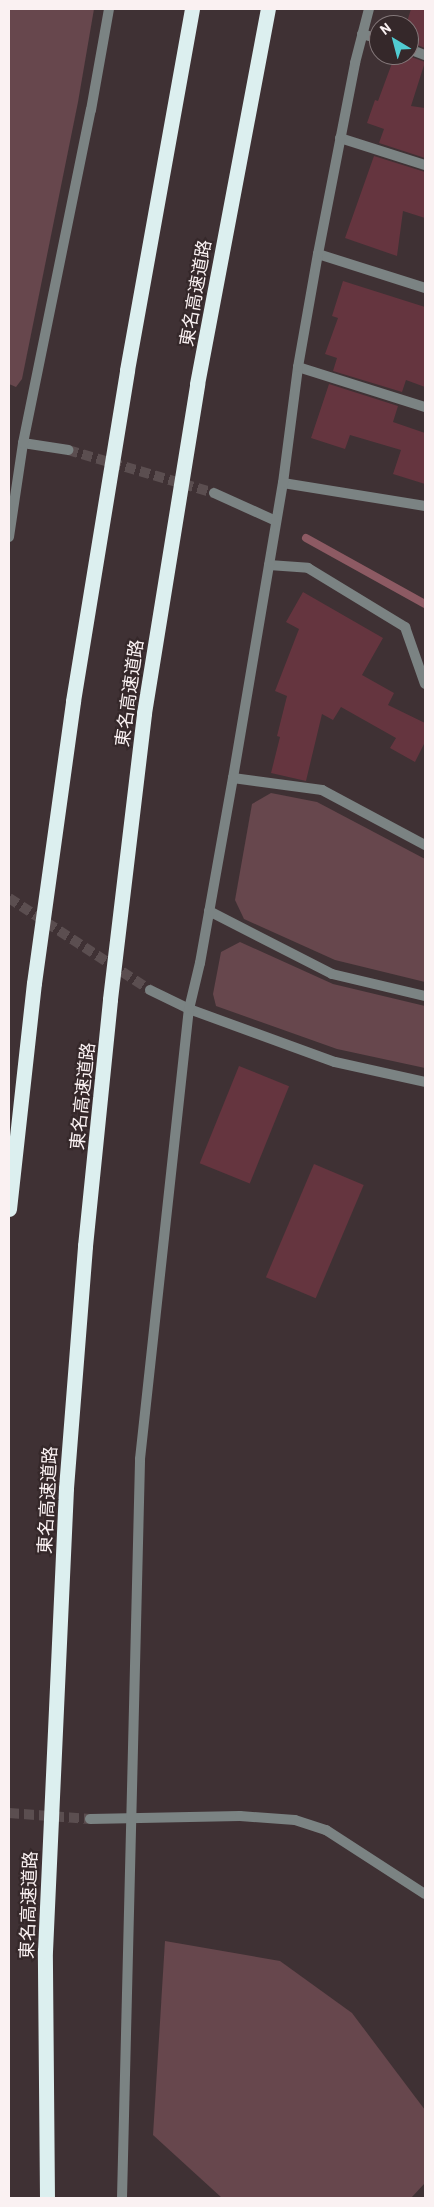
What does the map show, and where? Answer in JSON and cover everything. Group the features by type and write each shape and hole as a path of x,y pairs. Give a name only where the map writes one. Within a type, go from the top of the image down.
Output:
{"highway":[{"path":"9,1209 34,983 73,701 127,370 192,9"},
{"name":"東名高速道路","path":"47,2198 45,1950 66,1488 85,1246 108,1019 144,713 197,384 268,9"}],"street":[{"path":"9,537 23,443 91,110 109,9"},
{"path":"122,2198 140,1459 189,1009 233,778 283,483 298,367 318,254 340,138 369,9"},
{"path":"362,34 369,36"},
{"path":"340,138 425,165"},
{"path":"318,254 425,288"},
{"path":"298,367 425,407"},
{"path":"23,443 68,450"},
{"path":"283,483 425,506"},
{"path":"214,493 276,521"},
{"path":"269,565 308,568 405,627 425,684"},
{"path":"233,778 322,790 425,844"},
{"path":"209,911 332,974 425,996"},
{"path":"150,990 189,1009 336,1062 425,1082"},
{"path":"90,1819 240,1816 295,1820 326,1830 425,1894"}],"shaded area":[{"path":"9,9 94,9 78,102 22,379 16,387 9,384"},
{"path":"271,793 317,802 425,859 425,982 335,960 244,919 235,900 252,804"},
{"path":"240,942 333,984 425,1006 425,1068 337,1049 216,1006 213,994 221,952"},
{"path":"165,1941 280,1961 352,2013 425,2110 425,2183 411,2198 222,2198 153,2135"}],"building":[{"path":"411,9 425,9 425,48 419,46 419,15 409,15"},
{"path":"419,60 425,62 411,106 425,108 425,158 379,143 384,129 367,123 375,100 378,101 391,65 419,65"},
{"path":"374,156 425,172 425,218 403,211 397,256 345,238"},
{"path":"343,281 425,307 425,387 406,380 402,392 333,371 337,358 325,354 338,318 332,316"},
{"path":"329,384 398,406 393,422 425,433 425,484 393,474 401,450 350,435 345,449 311,438"},
{"path":"303,592 383,638 362,675 394,693 388,705 425,723 425,742 415,762 390,748 396,738 341,707 333,720 322,714 306,781 271,773 280,737 277,736 287,696 275,691 299,629 286,622"},
{"path":"239,1066 289,1086 250,1184 200,1163"},
{"path":"314,1164 364,1185 316,1298 266,1277"}],"waterway":[{"path":"306,538 425,604"}],"tunnel":[{"path":"68,450 214,493"},
{"path":"9,898 150,990"},
{"path":"9,1813 90,1819"}]}
